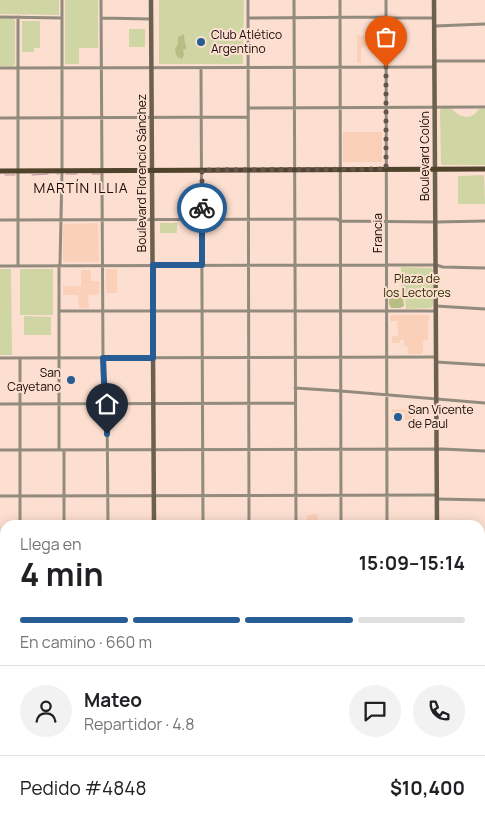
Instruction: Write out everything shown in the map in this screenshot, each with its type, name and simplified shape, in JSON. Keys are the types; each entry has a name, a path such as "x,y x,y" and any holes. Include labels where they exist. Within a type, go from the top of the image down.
{"main road":[{"name":"Boulevard Florencio Sánchez","path":"151,0 154,520"},
{"name":"Boulevard Colón","path":"434,0 436,360"},
{"path":"0,171 485,169"},
{"path":"436,360 436,520"}],"street":[{"path":"58,450 62,171 62,0"},
{"path":"101,0 103,358 106,403 108,520"},
{"path":"248,0 249,520"},
{"path":"294,0 296,520"},
{"path":"340,0 341,520"},
{"name":"Francia","path":"386,0 387,520"},
{"path":"0,16 62,18"},
{"path":"18,17 18,265"},
{"path":"101,18 152,19"},
{"path":"248,18 434,18"},
{"path":"434,26 485,24"},
{"path":"0,68 386,67 485,61"},
{"path":"201,68 203,520"},
{"path":"248,108 485,107"},
{"path":"0,118 248,117"},
{"path":"0,220 337,219 340,221 485,221"},
{"path":"0,266 436,265 442,267 485,268"},
{"path":"59,311 387,311 436,308 485,309"},
{"path":"0,358 387,357 485,365"},
{"path":"20,358 20,520"},
{"path":"295,388 485,403"},
{"path":"0,404 295,403"},
{"path":"0,450 436,449 485,451"},
{"path":"64,450 64,520"},
{"path":"0,496 386,495 485,500"}],"shaded area":[{"path":"357,35 366,36 366,47 361,48 361,63 357,63"},
{"path":"343,132 382,132 382,162 343,162"},
{"path":"97,223 99,261 63,261 63,225"},
{"path":"106,269 117,269 117,293 106,293"},
{"path":"81,270 91,270 91,281 99,281 99,294 88,295 89,308 79,308 78,295 63,295 63,286 81,286"},
{"path":"429,315 428,340 423,341 423,354 408,354 407,346 404,346 404,340 400,340 400,343 392,343 392,336 398,336 397,321 390,321 390,316"},
{"path":"392,409 416,410 415,420 405,420 405,412 392,412"},
{"path":"317,514 318,520 307,520 307,515"}],"green space":[{"path":"0,0 59,0 59,15 0,14"},
{"path":"65,0 98,0 98,48 79,48 79,64 65,64"},
{"name":"Club Atlético Argentino","path":"159,0 244,0 243,63 159,64"},
{"path":"0,18 13,18 15,21 15,64 13,66 0,66"},
{"path":"22,21 40,21 40,48 34,48 34,52 22,52"},
{"path":"129,29 145,29 145,47 129,47"},
{"path":"184,35 186,49 183,50 184,55 182,59 177,57 175,50 178,36"},
{"path":"443,108 452,109 466,117 473,115 479,109 485,109 485,165 441,164 440,110"},
{"path":"484,175 485,204 458,204 458,176"},
{"path":"160,223 177,223 177,233 160,233"},
{"name":"Plaza de los Lectores","path":"401,267 432,268 433,306 431,308 406,309 405,297 401,297"},
{"path":"0,269 11,269 12,355 0,355"},
{"path":"20,269 53,269 53,315 20,315"},
{"path":"390,296 403,297 404,306 391,308 389,304"},
{"path":"24,316 51,317 51,335 24,335"}],"waterway":[{"path":"32,175 48,174"},
{"path":"66,174 77,174"},
{"path":"92,174 100,174"},
{"path":"5,175 15,175"}],"way so far":[{"path":"202,208 202,170 386,169 386,67"}],"place":[{"name":"Club Atlético Argentino","path":"201,42"},
{"name":"San Cayetano","path":"71,380"},
{"name":"San Vicente de Paul","path":"398,417"}],"district":[{"name":"MARTÍN ILLIA","path":"81,188"}],"route":[{"path":"107,434 107,403 105,404 103,358 153,358 153,265 202,265 202,208"}]}
